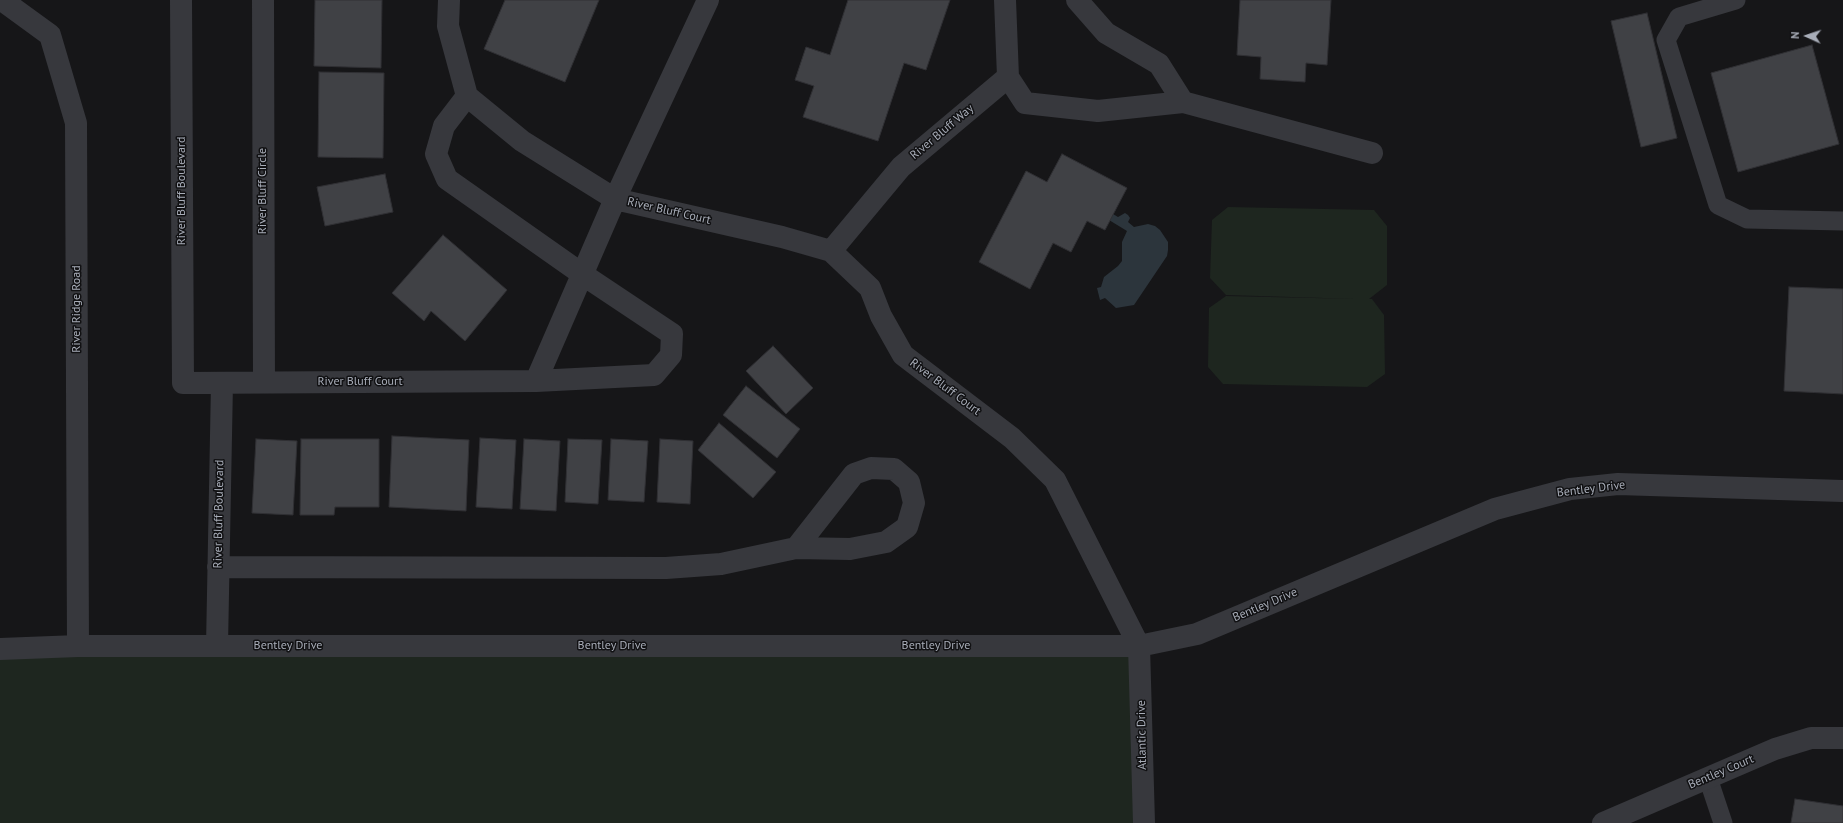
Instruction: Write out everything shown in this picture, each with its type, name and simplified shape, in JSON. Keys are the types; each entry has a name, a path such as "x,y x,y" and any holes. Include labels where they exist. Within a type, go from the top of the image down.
{"street":[{"name":"River Ridge Road","path":"2,0 50,35 76,123 78,646"},
{"name":"River Bluff Boulevard","path":"181,0 183,383"},
{"name":"River Bluff Circle","path":"262,0 264,382"},
{"path":"449,0 448,26 467,96"},
{"path":"615,199 708,0"},
{"path":"1005,0 1008,77 1025,103 1098,111 1183,102 1372,154"},
{"path":"1077,0 1106,33 1159,64 1183,102"},
{"name":"River Bluff Way","path":"831,251 902,167 1008,77"},
{"name":"River Bluff Court","path":"183,383 536,381 654,375 671,355 672,334 582,274 447,179 436,154 444,126 467,96 522,141 615,199 782,237 831,251 870,288 881,316 903,356 1012,438 1055,480 1139,646"},
{"name":"River Bluff Court","path":"536,381 615,199"},
{"name":"River Bluff Boulevard","path":"217,646 222,383"},
{"path":"218,567 666,568 720,564 796,548 850,549 886,542 907,527 914,503 909,482 894,469 871,468 854,474 796,548"},
{"name":"Bentley Drive","path":"0,649 78,646 1139,646 1197,634 1495,509 1570,490 1618,484 1843,491"},
{"name":"Atlantic Drive","path":"1139,646 1144,823"},
{"name":"Bentley Court","path":"1603,823 1775,749 1811,738 1843,738"}],"lane":[{"path":"1736,0 1679,17 1666,40 1718,205 1747,219 1843,221"},
{"path":"1708,778 1723,823"}],"shaded area":[{"path":"1228,207 1374,210 1387,226 1387,285 1369,299 1372,299 1384,315 1385,374 1367,387 1223,384 1208,367 1209,308 1226,296 1357,299 1226,295 1210,278 1212,220"},
{"path":"1125,213 1130,218 1128,222 1134,227 1148,224 1155,226 1160,230 1168,242 1168,250 1167,256 1134,305 1116,308 1105,298 1100,300 1097,288 1101,287 1104,277 1122,261 1122,242 1127,231 1109,220 1113,214 1118,217"},
{"path":"1139,646 1144,823 0,823 0,649"}],"building":[{"path":"315,0 382,0 381,68 314,66"},
{"path":"505,0 599,0 565,82 484,49"},
{"path":"848,0 950,0 926,70 904,63 878,141 803,117 814,86 795,80 806,47 830,55"},
{"path":"1240,0 1331,0 1327,65 1306,63 1305,82 1260,79 1261,57 1237,55"},
{"path":"1647,13 1677,138 1641,147 1611,21"},
{"path":"1812,45 1839,144 1738,172 1711,73"},
{"path":"319,72 384,73 383,158 318,157"},
{"path":"1062,154 1127,188 1105,230 1087,221 1071,252 1053,243 1030,289 979,262 1026,171 1047,182"},
{"path":"385,174 393,212 325,226 317,187"},
{"path":"443,235 507,290 465,341 431,311 424,321 392,293"},
{"path":"1789,287 1843,289 1843,394 1784,391"},
{"path":"773,346 813,388 786,414 746,371"},
{"path":"746,386 800,429 777,458 723,415"},
{"path":"719,423 776,472 753,498 698,450"},
{"path":"392,436 469,440 466,511 389,507"},
{"path":"480,438 516,440 512,509 476,507"},
{"path":"256,439 297,441 293,515 252,513"},
{"path":"301,439 379,439 379,507 335,507 334,515 300,515"},
{"path":"524,439 560,441 556,511 520,509"},
{"path":"568,439 602,440 598,504 565,502"},
{"path":"611,439 648,441 644,502 608,500"},
{"path":"660,439 693,441 690,504 657,502"},
{"path":"1795,799 1843,806 1843,823 1791,823"}]}
